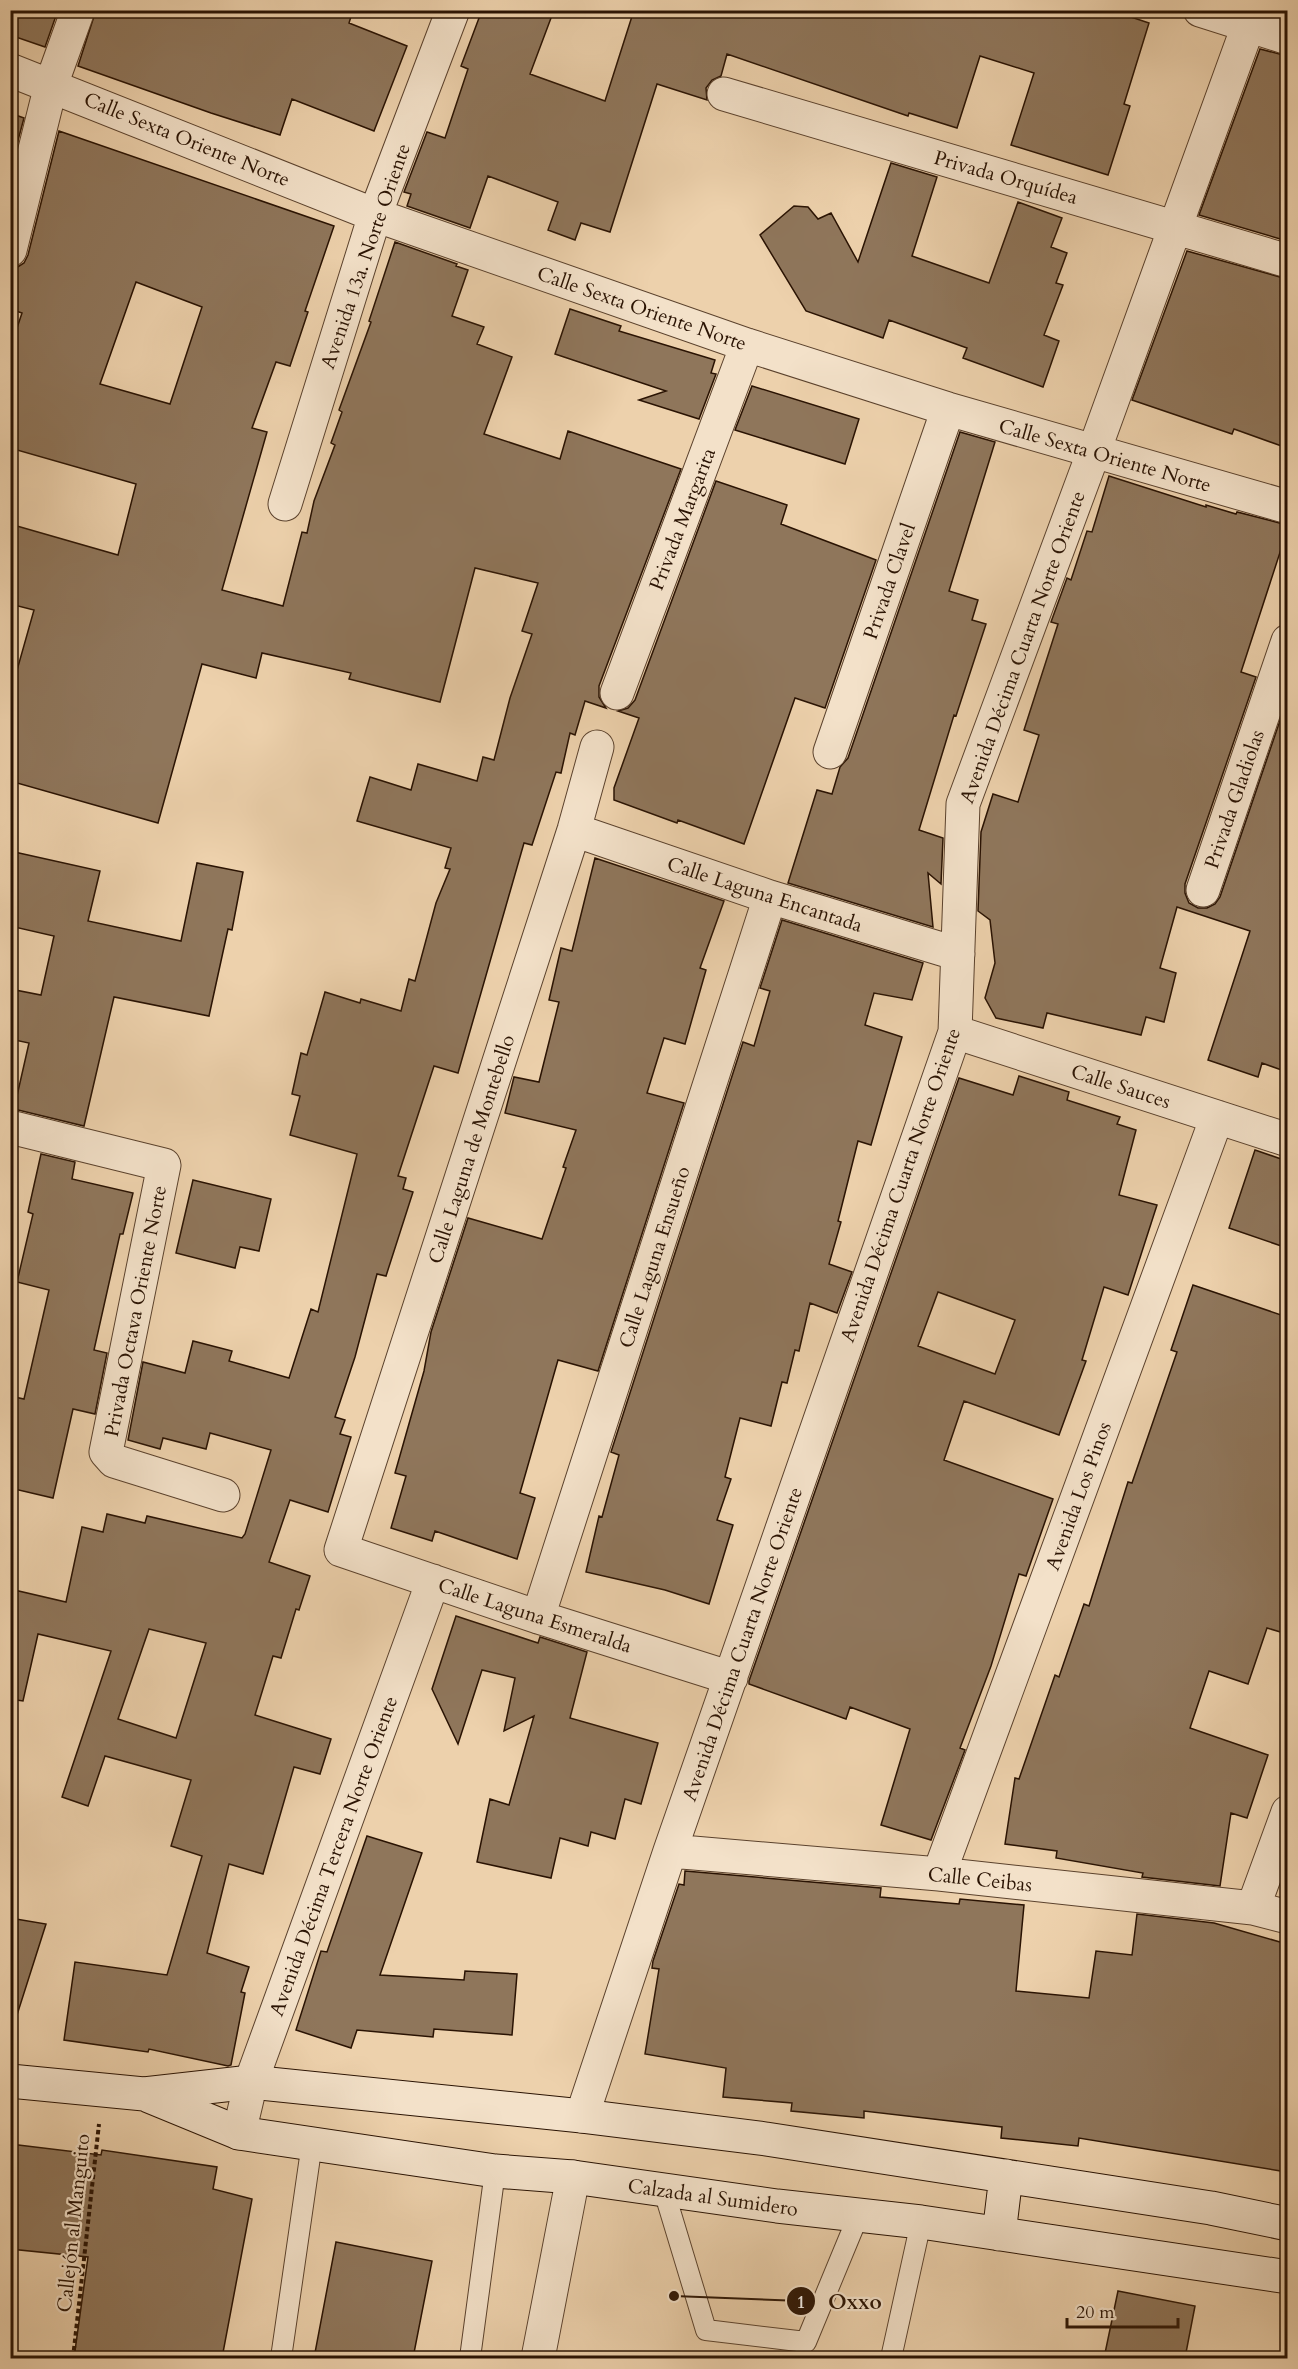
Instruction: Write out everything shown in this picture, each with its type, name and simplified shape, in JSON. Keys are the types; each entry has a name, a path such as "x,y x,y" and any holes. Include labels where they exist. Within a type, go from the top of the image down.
{"street":[{"path":"10,250 51,85 78,10"},
{"name":"Avenida 13a. Norte Oriente","path":"285,504 375,215 453,10"},
{"path":"1200,10 1251,19 1287,38"},
{"name":"Avenida Décima Cuarta Norte Oriente","path":"582,2115 670,1851 955,1032 963,804 1251,19"},
{"name":"Calle Sexta Oriente Norte","path":"10,70 375,215 747,345 948,409 1287,507"},
{"name":"Privada Orquídea","path":"724,94 1287,261"},
{"name":"Privada Margarita","path":"616,693 747,345"},
{"name":"Privada Clavel","path":"830,752 948,409"},
{"name":"Privada Gladiolas","path":"1203,890 1287,641"},
{"name":"Calle Laguna de Montebello","path":"341,1550 574,831 597,747"},
{"name":"Calle Laguna Encantada","path":"574,831 770,897 958,954"},
{"name":"Calle Laguna Ensueño","path":"538,1617 770,897"},
{"name":"Calle Sauces","path":"955,1032 1287,1140"},
{"name":"Avenida Los Pinos","path":"939,1874 1217,1117"},
{"name":"Privada Octava Oriente Norte","path":"10,1127 164,1165 106,1452 114,1461 224,1495"},
{"name":"Calle Laguna Esmeralda","path":"341,1550 538,1617 730,1677"},
{"name":"Avenida Décima Tercera Norte Oriente","path":"239,2133 252,2082 433,1581"},
{"path":"1253,1908 1287,1812"},
{"name":"Calle Ceibas","path":"670,1851 939,1874 1253,1908 1287,1917"},
{"name":"Calzada al Sumidero","path":"10,2081 144,2094 252,2082 582,2115 766,2139 1006,2176 1211,2208 1287,2224"},
{"name":"Calzada al Sumidero","path":"144,2094 239,2133 495,2171 573,2177 777,2206 921,2222 1287,2277"},
{"path":"999,2234 1006,2176"},
{"path":"538,2358 573,2177"}],"lane":[{"path":"281,2358 312,2143"},
{"path":"470,2358 495,2171"},
{"path":"664,2191 706,2330 806,2342 859,2214"},
{"path":"891,2358 921,2222"}],"path":[{"name":"Callejón al Manguito","path":"73,2358 103,2090"}],"building":[{"path":"10,10 58,10 45,47 10,35"},
{"path":"96,10 353,10 349,23 407,46 374,131 292,99 280,135 78,66"},
{"path":"482,10 554,10 530,74 605,101 634,10 1110,10 1149,23 1124,104 1130,106 1108,175 1011,145 1034,73 980,56 957,128 909,113 908,116 727,54 721,76 712,80 706,88 707,100 657,84 610,232 581,223 575,240 548,230 558,202 488,176 470,228 407,206 411,194 404,192 427,132 445,138 468,69 461,66"},
{"path":"1260,49 1287,56 1287,241 1199,215"},
{"path":"10,113 24,118 10,170"},
{"path":"59,131 334,226 305,311 308,312 290,366 276,362 252,428 267,432 222,590 283,606 302,532 307,533 314,501 335,445 331,443 342,412 339,410 371,322 369,321 395,242 468,270 452,316 484,327 477,344 512,357 484,434 560,459 568,431 681,469 599,686 599,697 606,708 585,701 575,735 570,733 561,773 556,772 532,845 524,843 458,1073 434,1066 398,1176 406,1178 403,1189 413,1192 386,1276 377,1274 355,1357 335,1417 345,1420 340,1434 351,1437 328,1512 290,1500 269,1562 310,1576 299,1610 296,1609 281,1658 273,1656 255,1715 331,1739 320,1774 294,1767 263,1874 229,1864 207,1953 249,1967 241,1992 245,1993 231,2065 228,2066 149,2049 148,2052 64,2040 75,1962 167,1975 202,1856 171,1846 191,1780 105,1756 88,1806 62,1797 111,1651 38,1634 23,1701 10,1699 10,1589 66,1602 82,1527 103,1532 107,1514 145,1523 147,1516 242,1538 245,1534 271,1450 210,1433 206,1449 163,1438 160,1449 128,1440 143,1362 185,1373 193,1341 232,1351 229,1361 289,1378 311,1309 318,1312 357,1154 290,1135 300,1096 292,1094 301,1053 307,1055 325,992 360,1003 361,999 401,1011 409,979 415,981 436,903 450,869 445,868 451,848 357,821 370,777 411,790 418,764 477,781 483,757 494,760 510,698 532,634 522,631 538,583 475,568 440,702 349,679 351,673 262,653 256,678 202,664 158,823 10,781 10,695 34,610 10,604 10,524 118,555 136,484 10,448 11,346 22,313 10,309 10,284 16,268 24,263 28,255","holes":["136,282 202,307 170,404 100,384","149,1629 206,1643 176,1738 118,1719"]},
{"path":"891,163 937,177 912,256 989,283 1018,202 1062,218 1051,247 1067,253 1056,283 1063,285 1044,335 1059,341 1043,387 963,358 967,348 889,320 883,338 806,311 760,235 794,206 808,207 818,219 831,213 858,262"},
{"path":"1187,251 1287,279 1287,448 1234,429 1232,434 1132,400"},
{"path":"570,309 621,326 619,331 715,360 711,373 716,374 699,419 639,400 666,391 555,354"},
{"path":"752,386 859,419 845,464 735,430"},
{"path":"960,432 995,442 949,591 978,600 972,620 986,624 956,716 954,715 919,830 943,838 941,884 928,873 933,927 788,883 817,790 832,794 840,767 848,758"},
{"path":"1109,476 1206,507 1206,505 1287,525 1241,672 1256,677 1185,884 1185,893 1189,903 1198,908 1207,908 1215,904 1220,897 1287,700 1287,1072 1262,1063 1258,1077 1208,1060 1250,931 1177,907 1160,968 1176,973 1164,1022 1146,1017 1141,1035 1047,1013 1043,1028 996,1018 985,998 995,963 990,920 978,911 981,832 993,794 1018,802 1039,735 1024,730 1058,624 1051,622 1067,578 1071,580 1087,531 1092,532"},
{"path":"716,481 787,505 781,524 876,560 825,708 795,698 744,844 614,800 614,788 639,718 618,711 628,708 635,700"},
{"path":"10,851 100,871 88,921 181,941 197,863 243,872 232,930 228,929 209,1016 114,997 84,1126 14,1109 29,1043 10,1039 10,989 41,995 54,936 10,926"},
{"path":"595,858 724,901 700,968 706,970 685,1044 664,1038 647,1093 684,1103 598,1371 558,1360 520,1493 535,1498 517,1559 435,1531 432,1541 391,1528 406,1476 395,1473 424,1371 431,1332 468,1218 542,1239 566,1168 563,1167 576,1130 505,1113 514,1077 539,1082 559,1002 549,1000 561,948 572,951"},
{"path":"782,920 923,963 912,1000 874,993 865,1025 902,1037 871,1145 858,1141 838,1221 841,1222 829,1264 852,1272 837,1313 810,1303 799,1351 795,1350 787,1383 782,1382 771,1426 740,1418 725,1477 731,1479 717,1520 733,1525 709,1604 665,1590 586,1572 599,1516 602,1517 619,1455 611,1452 743,1042 754,1046 770,991 760,988"},
{"path":"1019,1076 1069,1092 1067,1100 1120,1117 1117,1124 1136,1130 1119,1195 1157,1205 1128,1295 1104,1287 1082,1360 1086,1361 1059,1435 964,1401 944,1460 1053,1499 1026,1576 1019,1574 991,1666 960,1748 965,1750 931,1840 881,1825 910,1729 850,1707 846,1719 749,1684 749,1681 959,1078 1013,1095","holes":["938,1292 1015,1320 995,1374 918,1346"]},
{"path":"1255,1150 1287,1161 1287,1248 1229,1228"},
{"path":"41,1154 75,1162 72,1179 133,1193 123,1234 120,1234 94,1350 107,1353 95,1414 73,1409 53,1498 10,1488 10,1396 24,1399 49,1290 17,1282 33,1214 28,1212"},
{"path":"193,1180 271,1199 259,1251 240,1247 235,1268 176,1253"},
{"path":"1193,1285 1287,1317 1287,1634 1267,1628 1248,1684 1209,1671 1190,1728 1268,1755 1247,1818 1231,1813 1220,1886 1142,1877 1143,1873 1056,1858 1057,1851 1005,1844 1015,1778 1019,1779 1055,1675 1059,1677 1084,1604 1089,1606 1128,1482 1132,1483 1177,1352 1171,1350"},
{"path":"456,1616 538,1643 540,1637 587,1652 570,1718 658,1743 641,1804 625,1799 615,1839 591,1832 588,1846 560,1838 551,1878 477,1862 490,1799 509,1805 534,1716 504,1731 515,1678 482,1670 458,1744 432,1689"},
{"path":"367,1836 422,1853 380,1975 464,1980 465,1971 517,1974 512,2035 434,2029 433,2037 357,2030 351,2048 296,2030 321,1951 327,1952"},
{"path":"685,1871 881,1888 880,1897 959,1904 960,1899 1024,1905 1016,1991 1089,1998 1096,1951 1132,1955 1137,1914 1214,1923 1287,1944 1287,2172 1079,2138 1078,2146 1001,2138 1002,2127 864,2111 864,2118 791,2111 792,2103 723,2097 726,2068 645,2054 659,1969 652,1968 653,1961 679,1884 684,1885"},
{"path":"10,1918 46,1924 17,2015 10,2014"},
{"path":"10,2144 101,2155 102,2150 217,2167 213,2189 252,2199 222,2358 74,2358 88,2257 10,2249"},
{"path":"336,2242 432,2261 413,2358 314,2358"},
{"path":"1118,2291 1195,2306 1185,2358 1104,2358"}],"place":[{"name":"Oxxo","path":"674,2296"}]}
